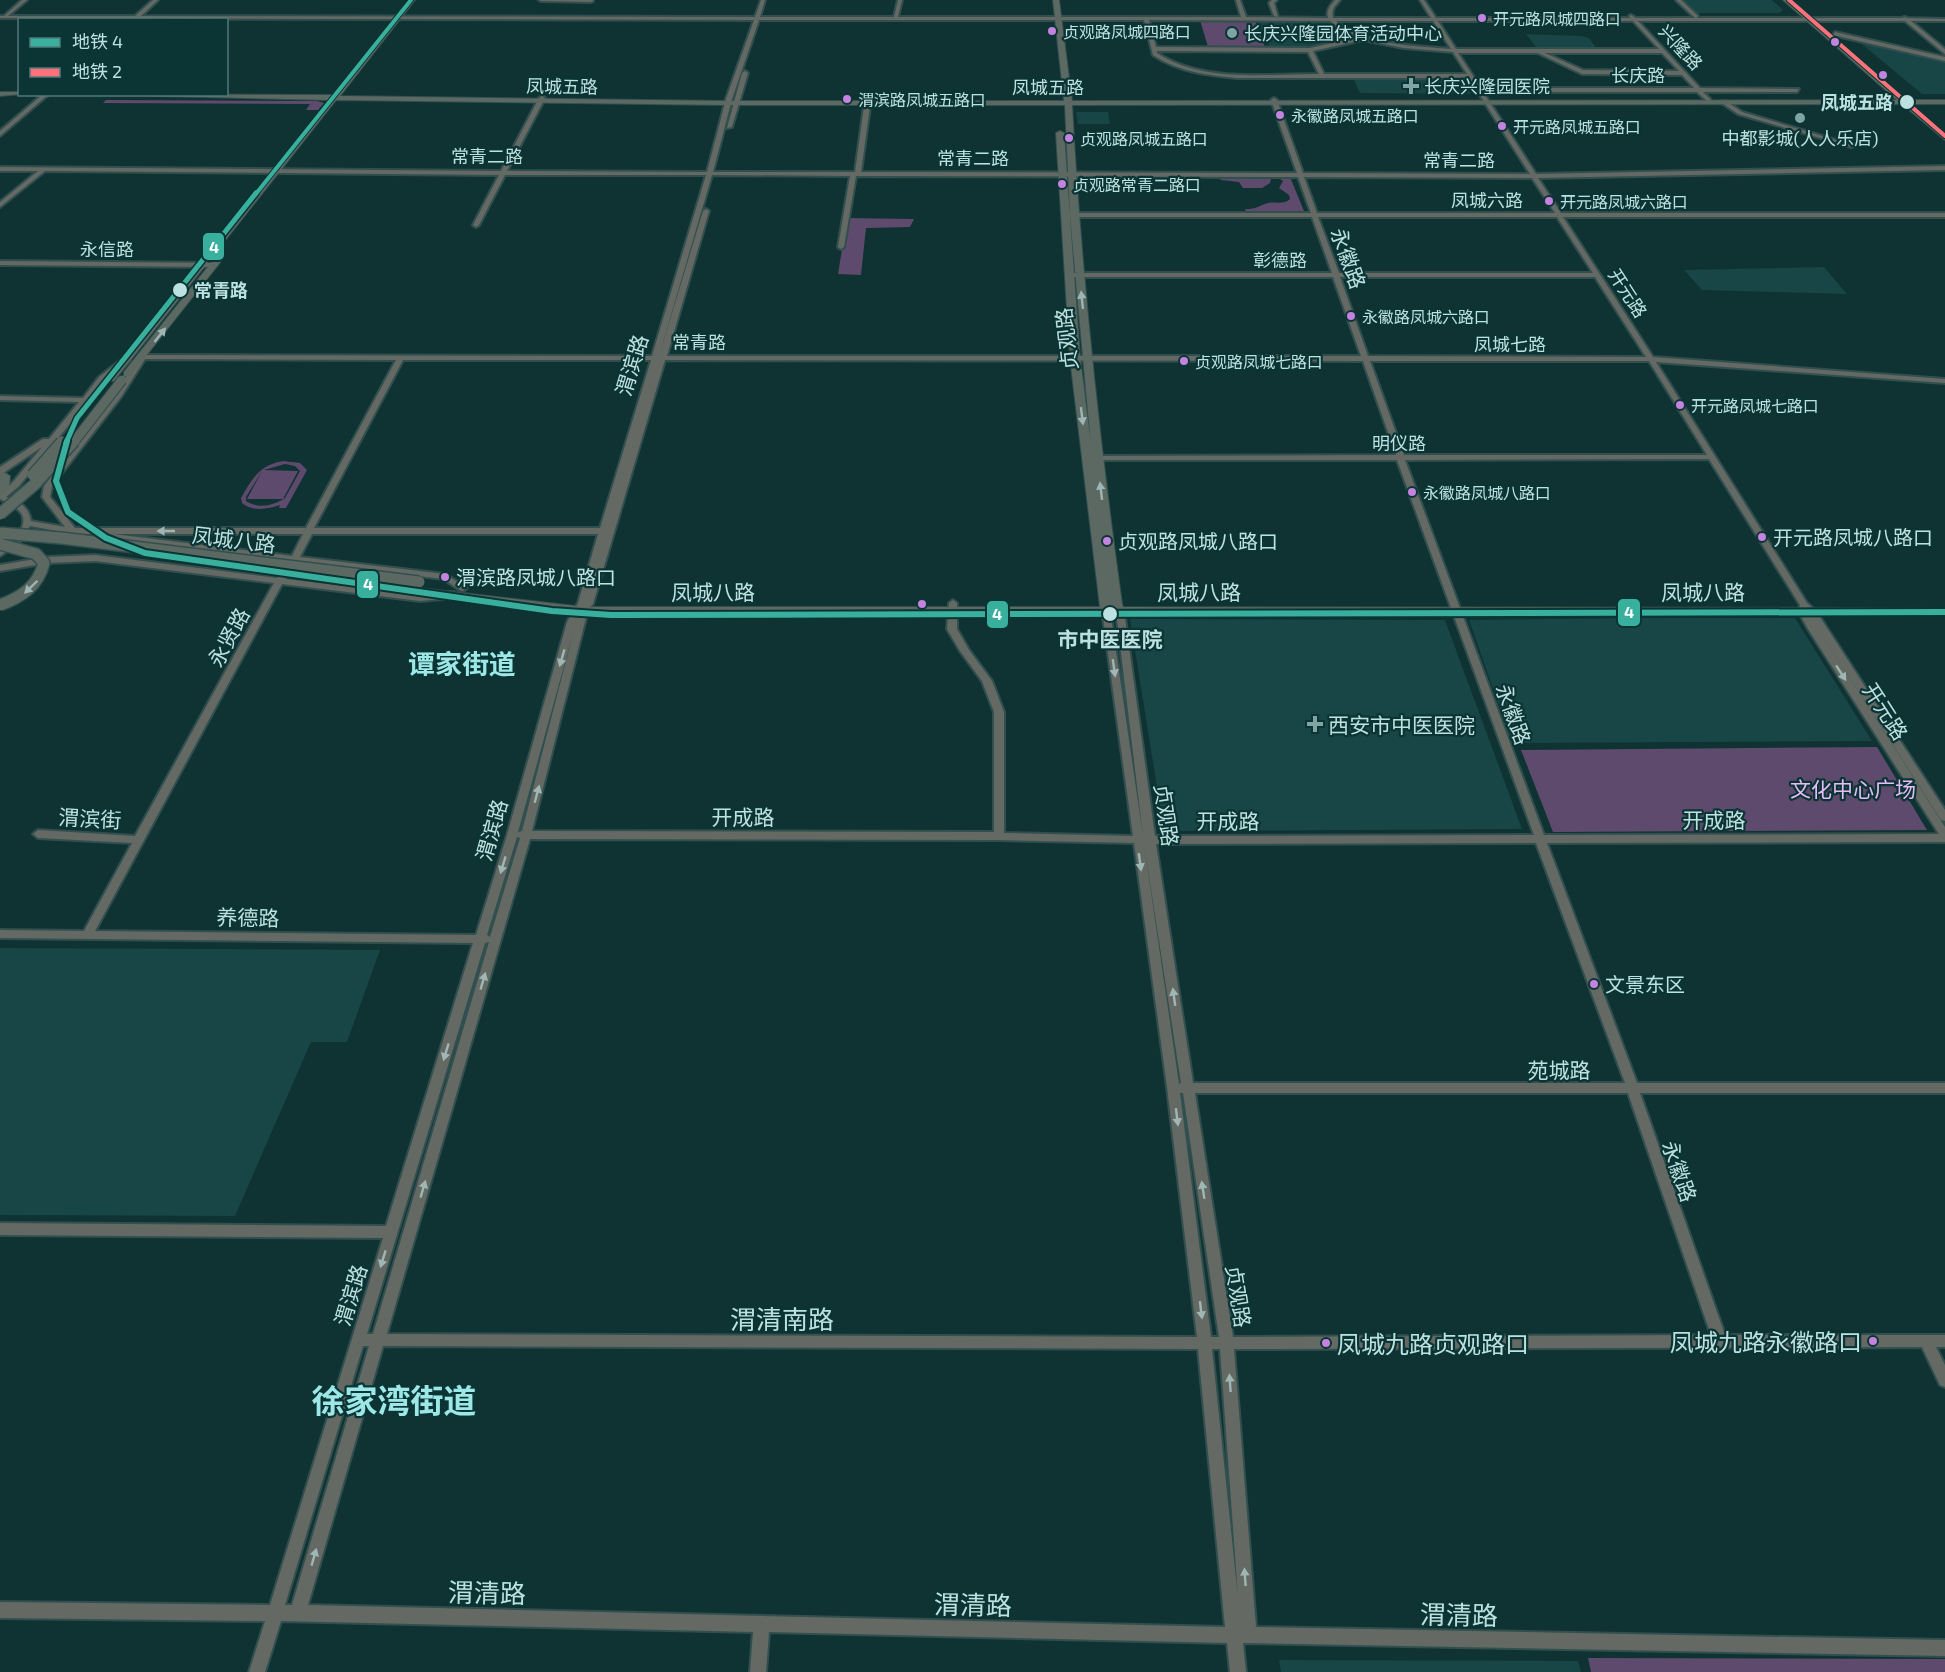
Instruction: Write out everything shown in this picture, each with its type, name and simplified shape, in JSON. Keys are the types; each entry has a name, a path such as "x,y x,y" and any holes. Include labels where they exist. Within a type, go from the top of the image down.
{"main road":[{"path":"404,17 412,0"},
{"path":"0,498 38,471 117,380 143,357 276,172 343,94 404,17 422,0"},
{"name":"贞观路","path":"1049,0 1055,17"},
{"name":"贞观路","path":"1056,0 1055,17 1088,360 1092,458"},
{"path":"1786,0 1835,34 1945,138"},
{"path":"1796,0 1811,17 1908,101 1945,129"},
{"path":"0,89 18,89"},
{"name":"凤城五路","path":"228,91 541,100 1908,101"},
{"path":"0,94 18,94"},
{"name":"凤城五路","path":"228,94 343,94"},
{"path":"281,180 343,94"},
{"name":"贞观路","path":"1064,101 1061,174 1075,360 1092,458 1112,607"},
{"name":"凤城五路","path":"1485,101 1945,101"},
{"path":"0,514 33,488 55,465 117,380 130,356 207,267 222,255"},
{"path":"0,472 5,476 4,489 0,498"},
{"name":"凤城八路","path":"0,532 62,538 415,586"},
{"path":"0,543 36,554 44,563 42,575 34,586 23,595 0,605"},
{"name":"凤城八路","path":"0,543 68,547 583,607 1456,607 1945,611"},
{"name":"凤城八路","path":"1806,609 1945,604"}],"street":[{"path":"2,15 25,0"},
{"path":"133,17 150,0"},
{"path":"133,17 156,0"},
{"path":"541,0 591,0 588,7"},
{"name":"渭滨路","path":"257,1672 660,357 763,0"},
{"name":"渭滨路","path":"759,17 769,0"},
{"path":"896,16 900,0"},
{"path":"1238,0 1244,17"},
{"path":"1275,0 1271,3 1276,16"},
{"path":"1330,17 1331,6 1338,0"},
{"name":"开元路","path":"1422,0 1653,361 1945,837"},
{"path":"1678,0 1695,17"},
{"path":"2,15 133,17 1330,17 1343,29 1363,38 1404,46 1455,51 1664,51"},
{"path":"1055,17 1945,19"},
{"name":"兴隆路","path":"1632,17 1708,100"},
{"path":"1146,18 1155,54 1162,60 1202,73 1238,76 1470,76"},
{"path":"1905,18 1945,52"},
{"path":"1835,34 1945,59"},
{"path":"1154,49 1310,50 1363,38"},
{"path":"1310,50 1322,76"},
{"path":"1537,51 1582,72 1683,73"},
{"name":"长庆路","path":"1479,90 1797,90"},
{"path":"0,129 37,96"},
{"path":"0,134 45,96"},
{"path":"476,225 541,100"},
{"path":"841,247 868,100"},
{"name":"永徽路","path":"1274,101 1400,458 1633,1089 1720,1342"},
{"path":"1724,102 1740,114 1853,146"},
{"name":"常青二路","path":"0,169 1534,176 1945,168"},
{"path":"0,206 44,169"},
{"name":"凤城六路","path":"1064,216 1945,215"},
{"name":"永信路","path":"0,264 207,267"},
{"name":"彰德路","path":"1070,275 1598,275"},
{"path":"0,498 16,484 102,379 130,356"},
{"path":"143,357 118,395 48,486 46,497 73,531 607,531"},
{"name":"常青路","path":"143,357 1075,360"},
{"name":"永贤路","path":"87,935 294,559 401,357"},
{"name":"凤城七路","path":"1075,360 1653,361 1945,381"},
{"name":"凤城七路","path":"1653,361 1945,386"},
{"path":"0,398 84,400"},
{"path":"0,472 35,450 64,425"},
{"name":"明仪路","path":"1092,458 1712,457"},
{"path":"0,498 17,503 26,512 28,523 21,536 0,553"},
{"name":"凤城八路","path":"28,523 147,541 445,577 459,591"},
{"path":"118,561 123,551 133,544 147,541"},
{"name":"凤城八路","path":"0,568 47,560 95,558 420,598 459,591"},
{"name":"渭滨路","path":"298,1613 526,835 583,607"},
{"path":"953,607 952,628 965,651 987,681 999,712 999,836"},
{"name":"贞观路","path":"1112,607 1227,1343 1242,1635"},
{"name":"贞观路","path":"1112,607 1137,840 1173,1087 1242,1635"},
{"name":"开元路","path":"1806,609 1945,818"},
{"name":"渭滨街","path":"38,834 139,840"},
{"name":"开成路","path":"512,835 999,836 1137,840 1945,837"},
{"name":"养德路","path":"0,934 496,939"},
{"name":"苑城路","path":"1173,1087 1945,1088"},
{"path":"0,1229 391,1232"},
{"name":"渭清南路","path":"358,1340 1205,1343 1945,1341"},
{"path":"1926,1341 1945,1380"},
{"name":"渭清路","path":"0,1610 298,1613 1242,1635 1945,1648"},
{"path":"758,1672 762,1624"},
{"path":"1238,1672 1242,1635"}],"shaded area":[{"path":"1682,0 1772,0 1783,10 1779,13 1695,13"},
{"path":"1256,19 1327,19 1351,36 1311,47 1269,47"},
{"path":"1526,34 1581,36 1589,38 1598,50 1538,50"},
{"path":"1857,40 1945,60 1945,94 1922,94"},
{"name":"长庆兴隆园医院","path":"1353,78 1462,78 1471,94 1360,93"},
{"path":"1076,112 1108,112 1110,124 1078,124"},
{"path":"1824,267 1847,294 1702,290 1684,270"},
{"path":"1795,618 1872,741 1512,743 1469,620"},
{"name":"西安市中医医院","path":"1130,619 1445,620 1522,829 1164,831"},
{"path":"0,948 380,950 347,1042 311,1042 235,1216 0,1215"},
{"path":"1279,1660 1578,1661 1581,1672 1281,1672"}],"green space":[{"name":"长庆兴隆园体育活动中心","path":"1200,20 1255,20 1265,47 1208,47"},
{"path":"106,100 317,101 324,103 318,110 306,110 310,104 103,103"},
{"path":"1219,177 1290,177 1304,211 1246,211 1245,209 1290,199 1289,195 1279,188 1283,181 1271,179 1270,183 1262,188 1243,188 1239,182 1221,180"},
{"path":"847,218 914,219 910,227 866,228 861,275 838,274"},
{"path":"283,461 300,463 307,470 286,508 279,508 280,505 256,509 246,506 242,503 241,498 253,479 262,469","holes":["285,464 295,466 300,471 285,498 276,503 266,506 246,501 246,497 262,471 247,499 283,499 298,471 264,470"]},
{"name":"文化中心广场","path":"1877,747 1927,830 1553,832 1521,750"},
{"path":"1588,1658 1945,1659 1945,1672 1591,1672"}],"metro line":[{"name":"4","path":"411,0 77,418 63,449 56,481 68,512 106,538 145,553 552,611 611,615 1945,612"},
{"name":"2","path":"1789,0 1945,136"}],"place":[{"name":"开元路凤城四路口","path":"1482,18"},
{"name":"贞观路凤城四路口","path":"1052,31"},
{"name":"长庆兴隆园体育活动中心","path":"1232,33"},
{"name":"长庆兴隆园医院","path":"1411,86"},
{"name":"渭滨路凤城五路口","path":"847,99"},
{"name":"凤城五路","path":"1907,102"},
{"name":"永徽路凤城五路口","path":"1280,115"},
{"name":"中都影城(人人乐店)","path":"1800,118"},
{"name":"开元路凤城五路口","path":"1502,126"},
{"name":"贞观路凤城五路口","path":"1069,138"},
{"name":"贞观路常青二路口","path":"1062,184"},
{"name":"开元路凤城六路口","path":"1549,201"},
{"name":"常青路","path":"180,290"},
{"name":"永徽路凤城六路口","path":"1351,316"},
{"name":"贞观路凤城七路口","path":"1184,361"},
{"name":"开元路凤城七路口","path":"1680,405"},
{"name":"永徽路凤城八路口","path":"1412,492"},
{"name":"开元路凤城八路口","path":"1762,537"},
{"name":"贞观路凤城八路口","path":"1107,541"},
{"name":"渭滨路凤城八路口","path":"445,577"},
{"name":"市中医医院","path":"1110,614"},
{"name":"西安市中医医院","path":"1315,724"},
{"name":"文景东区","path":"1594,984"},
{"name":"凤城九路永徽路口","path":"1873,1341"},
{"name":"凤城九路贞观路口","path":"1326,1343"}],"district":[{"name":"谭家街道","path":"462,663"},
{"name":"徐家湾街道","path":"394,1400"}]}
